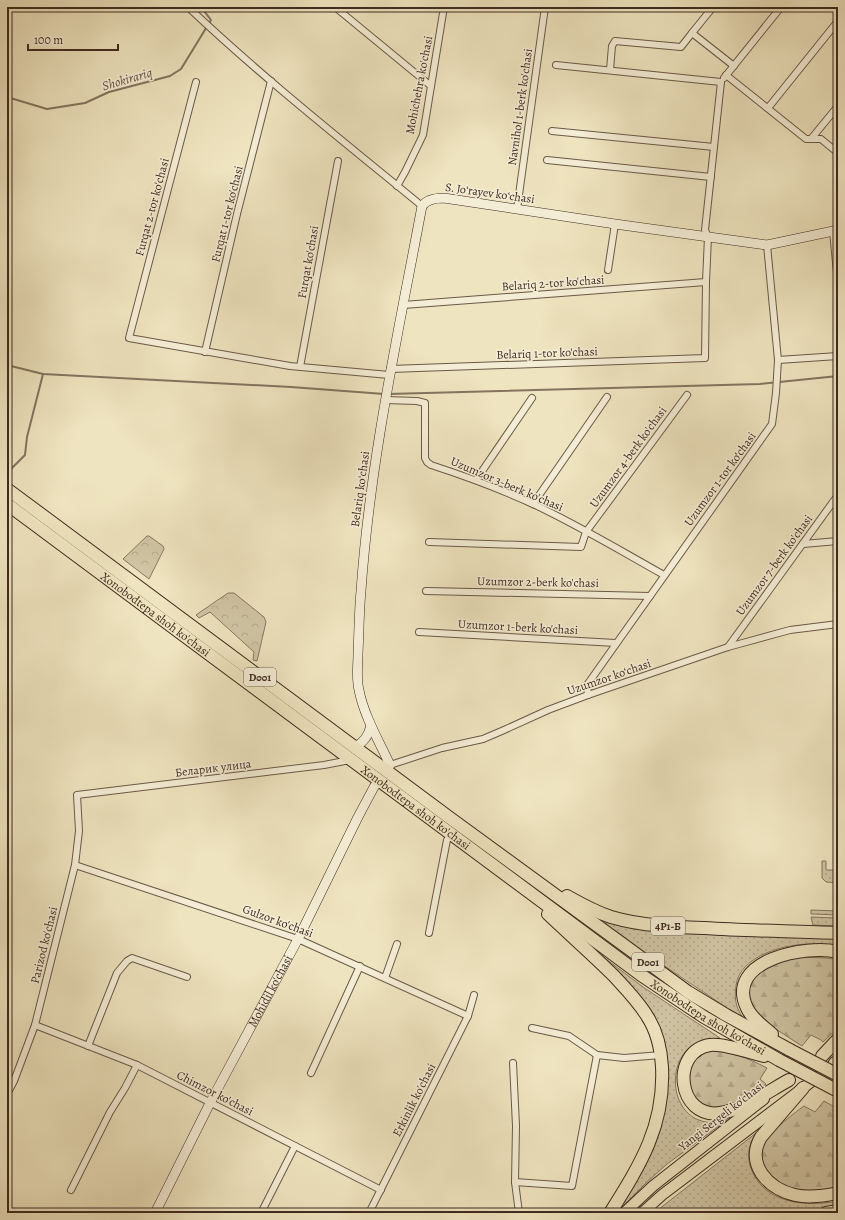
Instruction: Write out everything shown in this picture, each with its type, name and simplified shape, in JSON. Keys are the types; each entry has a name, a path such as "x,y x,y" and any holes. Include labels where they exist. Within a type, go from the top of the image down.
{"highway":[{"name":"Xonobodtepa shoh ko'chasi","path":"7,489 29,513 201,641 351,760 385,772 688,992 726,1015 838,1076"},
{"name":"Xonobodtepa shoh ko'chasi","path":"7,504 29,513"},
{"name":"Xonobodtepa shoh ko'chasi","path":"201,641 355,747 385,772 452,834 658,987 704,1017 779,1060 838,1091"},
{"name":"4Р1-Б","path":"513,864 598,912 636,923 736,930 838,933"},
{"path":"506,875 608,971 635,1000 647,1015 659,1043 661,1055 662,1098 654,1130 647,1150 610,1213"},
{"path":"790,1050 758,1023 748,1010 744,1002 743,994 745,981 753,970 759,965 780,955 805,951 825,950 838,952"},
{"path":"822,1056 838,1039"},
{"path":"779,1060 730,1047 713,1045 707,1046 693,1054 688,1061 683,1080 686,1093 691,1102 700,1110 711,1113 720,1113 742,1106 789,1080"},
{"path":"803,1088 761,1137 755,1152 758,1168 763,1177 769,1182 789,1193 804,1196 820,1196 838,1193"},
{"path":"826,1213 838,1211"}],"main road":[{"name":"Yangi Sergeli ko'chasi","path":"624,1213 653,1186 789,1080 838,1045"},
{"path":"642,1213 662,1195 837,1062"}],"street":[{"path":"188,7 271,81 422,206"},
{"path":"335,7 431,86"},
{"name":"Mohichehra ko'chasi","path":"397,186 423,135 444,7"},
{"name":"Navnihol 1-berk ko'chasi","path":"517,209 545,7"},
{"path":"610,70 612,46 615,41 681,47 713,7"},
{"path":"706,282 708,237 705,230 721,82 781,7"},
{"path":"768,108 838,21"},
{"path":"692,33 734,66"},
{"path":"556,65 721,82"},
{"path":"726,75 806,139 821,139 838,153"},
{"name":"Furqat 1-tor ko'chasi","path":"205,352 239,207 271,81"},
{"name":"Furqat 2-tor ko'chasi","path":"129,338 196,82"},
{"path":"812,139 838,106"},
{"path":"552,131 714,147"},
{"path":"547,160 711,177"},
{"name":"Furqat ko'chasi","path":"300,367 338,161"},
{"name":"S. Joʻrayev koʻchasi","path":"422,206 429,200 444,198 767,245 836,231"},
{"name":"Belariq koʻchasi","path":"385,772 372,726 362,703 358,683 359,615 367,521 386,396 422,206"},
{"path":"608,270 615,224"},
{"path":"836,231 838,284"},
{"name":"Uzumzor 1-tor ko‘chasi","path":"588,695 587,685 772,424 778,360 767,245"},
{"name":"Belariq 1-tor ko'chasi","path":"129,338 300,367 390,372 705,358 706,282"},
{"name":"Belariq 2-tor ko'chasi","path":"403,305 706,282"},
{"path":"778,360 838,356"},
{"name":"Uzumzor 4-berk ko'chasi","path":"429,542 581,547 586,532 687,395"},
{"name":"Uzumzor 3-berk ko'chasi","path":"386,396 424,403 425,458 431,465 476,480 533,504 664,575"},
{"path":"533,504 607,397"},
{"path":"476,480 532,398"},
{"name":"Uzumzor 7-berk ko'chasi","path":"728,648 838,496"},
{"path":"803,544 838,541"},
{"name":"Uzumzor 2-berk ko'chasi","path":"426,591 650,596"},
{"name":"Uzumzor koʻchasi","path":"385,772 442,748 482,738 504,730 548,710 588,695 728,648 790,630 838,624"},
{"name":"Uzumzor 1-berk ko'chasi","path":"419,632 616,643"},
{"path":"355,747 365,740 372,726"},
{"name":"Беларик улица","path":"77,795 324,765 351,760"},
{"name":"Mohidil ko'chasi","path":"154,1213 210,1103 298,939 358,817 374,787 385,772"},
{"name":"Parizod ko'chasi","path":"7,1094 14,1081 35,1025 75,865 79,831 77,795"},
{"path":"429,933 447,840 452,834"},
{"name":"Gulzor ko'chasi","path":"75,865 298,939 468,1016"},
{"path":"385,978 397,944"},
{"path":"88,1046 117,973 127,961 132,958 187,977"},
{"path":"311,1072 360,966"},
{"name":"Erkinlik ko'chasi","path":"369,1213 468,1016 474,995"},
{"name":"Chimzor ko'chasi","path":"35,1025 137,1065 381,1190"},
{"path":"532,1028 569,1036 597,1055 624,1058 661,1055"},
{"path":"515,1182 572,1186 597,1055"},
{"path":"513,1063 516,1126 515,1182 519,1213"},
{"path":"71,1190 110,1112 137,1065"},
{"path":"261,1213 295,1146"}],"green space":[{"path":"147,536 163,546 164,549 149,579 123,559"},
{"path":"228,593 234,593 264,617 266,622 257,661 253,660 254,652 210,612 199,618 196,615"},
{"path":"822,861 826,861 826,870 838,870 838,883 826,882 822,878"},
{"path":"811,910 838,911 838,915 811,914"},
{"path":"811,917 838,918 838,926 813,925"},
{"path":"607,920 635,929 658,931 838,937 838,947 814,944 791,946 766,953 746,966 739,975 735,996 736,1004 745,1020 605,926"},
{"path":"578,938 643,987 720,1038 699,1042 688,1049 680,1059 676,1071 676,1085 678,1097 684,1109 693,1117 706,1122 730,1118 667,1164 617,1212 638,1177 653,1147 662,1036"},
{"path":"799,957 838,960 838,1028 823,1042 811,1035 802,1046 757,1017 748,1001 750,980 762,969 785,960"},
{"path":"708,1050 738,1056 767,1068 760,1079 766,1084 747,1099 727,1108 706,1109 690,1096 687,1072 699,1054"},
{"path":"824,1101 838,1109 838,1188 802,1191 793,1190 777,1183 770,1177 764,1167 761,1156 762,1146 775,1130 804,1106 815,1112"},
{"path":"756,1133 750,1147 749,1161 758,1182 777,1197 789,1201 801,1203 826,1203 838,1201 838,1208 805,1213 654,1213"}],"waterway":[{"name":"Shokirariq","path":"7,97 47,109 85,103 109,92 170,76 181,69 211,20 201,7"},
{"path":"7,365 43,374 291,387 384,394"},
{"path":"11,469 25,455 27,437 43,374"},
{"path":"388,394 760,384 838,376"}]}
